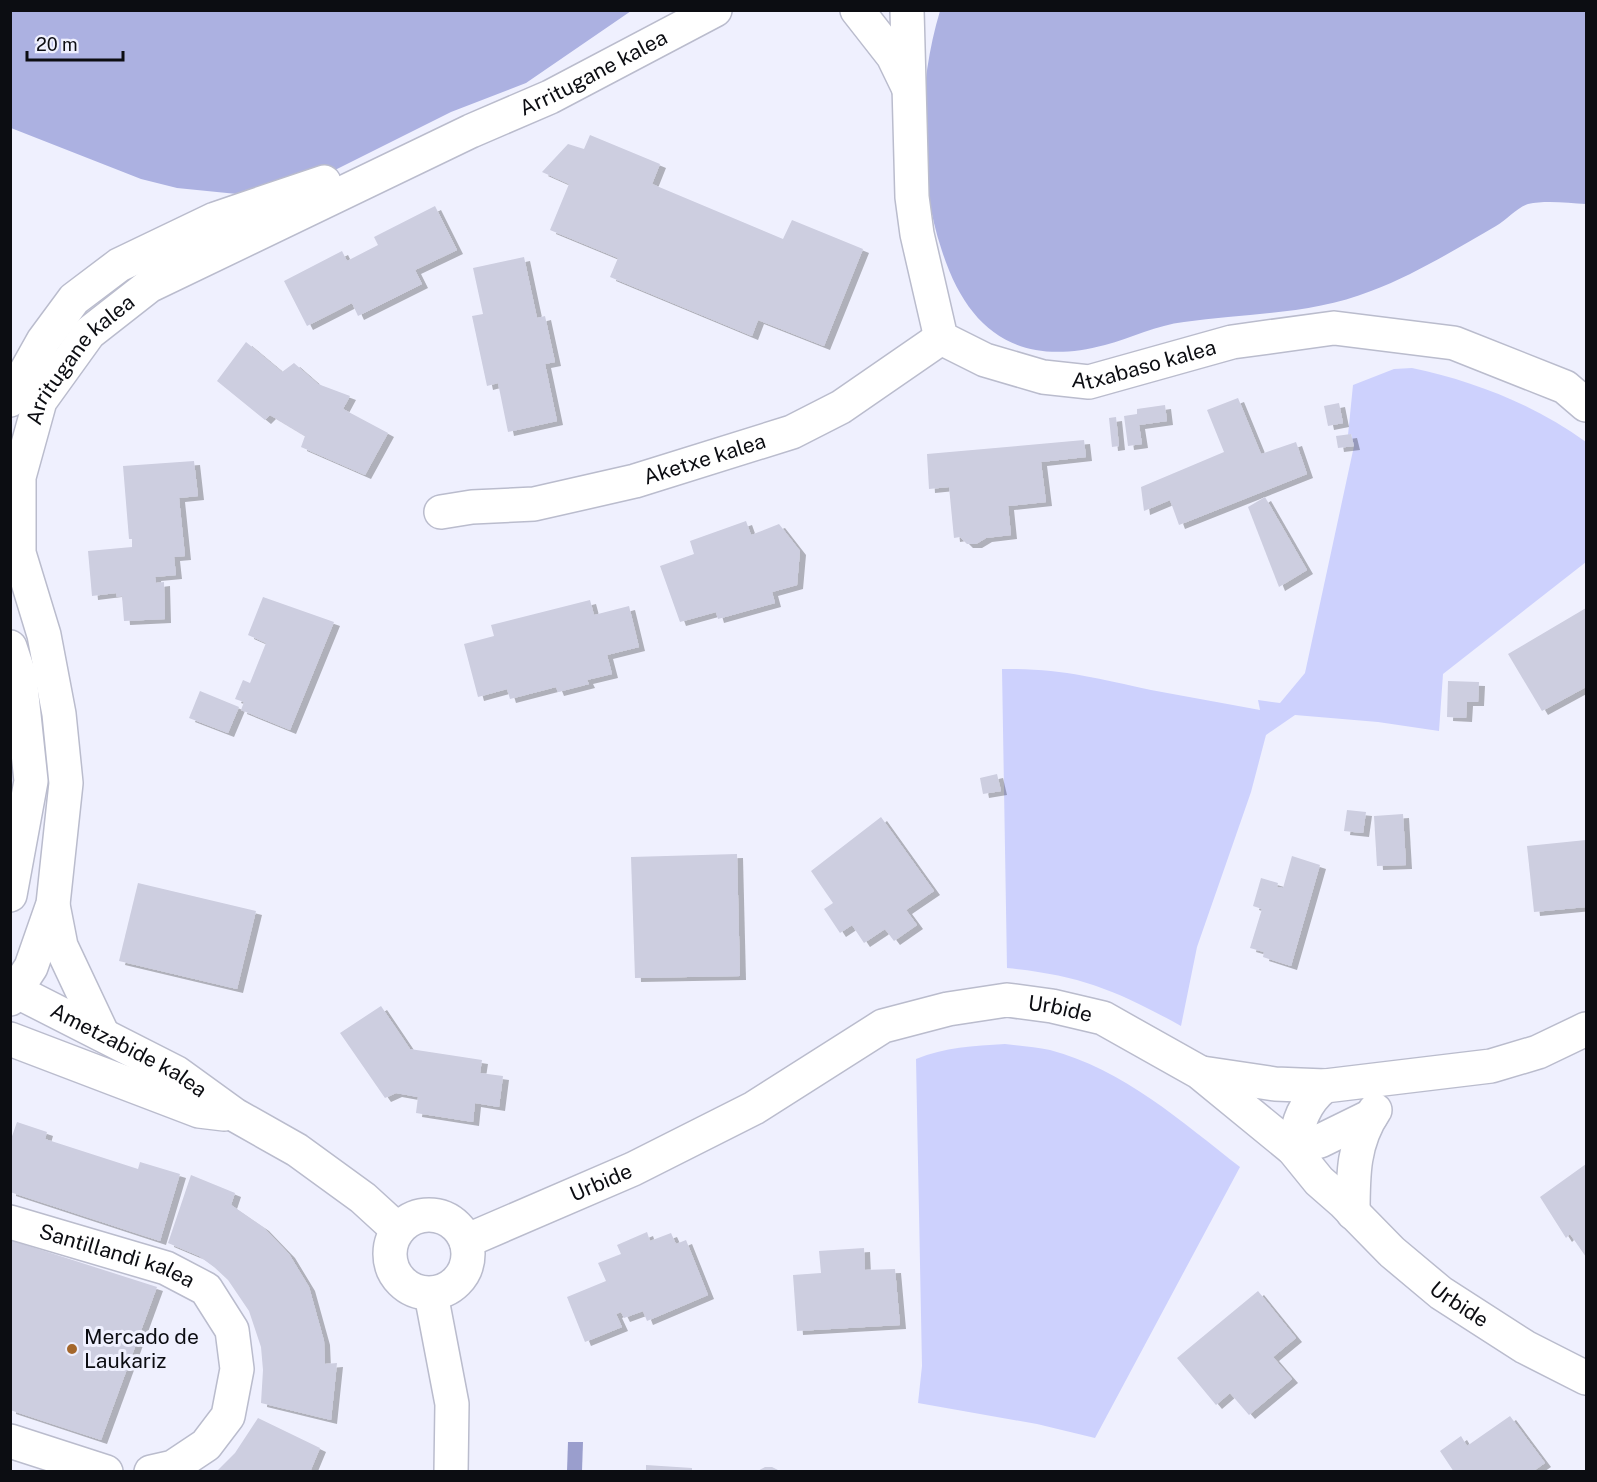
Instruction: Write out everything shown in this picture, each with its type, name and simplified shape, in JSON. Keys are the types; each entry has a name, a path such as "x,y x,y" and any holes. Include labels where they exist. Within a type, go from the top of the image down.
{"street":[{"name":"Arritugane kalea","path":"53,904 66,783 59,714 44,635 19,553 19,477 40,401 89,333 149,286 471,132 550,97 715,10"},
{"path":"908,10 915,216 941,338"},
{"path":"854,12 892,56 910,91"},
{"name":"Arritugane kalea","path":"10,400 43,341 74,299 119,265 215,219 471,132"},
{"name":"Atxabaso kalea","path":"941,338 986,360 1014,369 1043,377 1089,382 1232,342 1335,328 1454,343 1565,387 1587,405"},
{"name":"Aketxe kalea","path":"441,512 472,507 534,504 635,481 792,432 841,407 941,338"},
{"path":"10,646 20,677 31,781 14,856 10,895"},
{"path":"13,993 31,967 53,904"},
{"path":"53,904 61,946 102,1033"},
{"name":"Ametzabide kalea","path":"13,993 102,1033 177,1073 235,1115 297,1150 363,1198 398,1230"},
{"name":"Urbide","path":"466,1241 633,1169 754,1108 883,1026 948,1009 1007,1000 1052,1006 1103,1018 1199,1072 1293,1149 1319,1181 1392,1252 1441,1293 1525,1347 1587,1378"},
{"path":"1199,1072 1275,1084 1325,1086 1347,1081 1404,1078 1491,1066 1538,1052 1587,1029"},
{"name":"Ametzabide kalea","path":"10,1039 199,1111 235,1115"},
{"path":"1353,1213 1353,1172 1356,1150 1371,1116 1381,1101 1404,1078"},
{"path":"1325,1086 1315,1094 1301,1114 1293,1149 1320,1142 1371,1116"},
{"path":"417,1217 441,1217 452,1222 466,1241 467,1265 462,1276 454,1285 432,1293 418,1292 407,1287 392,1267 390,1254 392,1242 398,1230 417,1217"},
{"name":"Santillandi kalea","path":"10,1222 166,1268 206,1289 232,1330 237,1369 228,1416 206,1444 173,1467 151,1472"},
{"path":"432,1293 452,1404 451,1472"},
{"path":"10,1442 106,1472"}],"shaded area":[{"path":"11,11 631,11 526,83 451,112 321,177 247,195 177,188 141,179 11,128"},
{"path":"940,11 1586,11 1586,204 1550,202 1528,204 1496,226 1387,285 1325,305 1174,324 1105,345 1074,351 1047,351 1022,347 1001,337 982,322 966,303 953,279 934,222 924,162 923,131 927,70"},
{"path":"1412,368 1481,387 1503,396 1546,417 1586,442 1586,562 1443,674 1439,731 1378,722 1295,715 1266,735 1251,792 1197,947 1181,1026 1138,1003 1098,986 1056,975 1007,968 1002,669 1042,670 1077,675 1260,710 1258,700 1280,703 1305,673 1354,446 1351,434 1348,435 1353,385 1394,369"},
{"path":"1005,1044 1050,1050 1102,1070 1174,1115 1240,1167 1095,1438 1037,1424 918,1403 922,1366 916,1059 970,1046"},
{"path":"568,1442 583,1442 582,1471 567,1471"}],"building":[{"path":"590,135 660,164 652,184 783,239 792,220 863,249 824,346 758,320 752,336 610,277 618,258 550,230 569,184 542,172 568,144 584,149"},
{"path":"435,206 457,250 415,270 422,284 358,316 352,303 307,326 284,281 342,251 347,261 378,245 374,237"},
{"path":"524,257 537,318 545,316 555,362 545,364 557,421 508,432 498,383 487,386 472,316 483,314 473,268"},
{"path":"246,342 282,372 294,363 318,384 350,396 343,409 388,433 365,475 301,447 305,436 270,415 265,420 217,381"},
{"path":"1238,398 1261,454 1296,442 1307,474 1179,525 1170,500 1144,511 1141,487 1224,452 1207,410"},
{"path":"1339,403 1343,423 1328,426 1324,406"},
{"path":"1165,405 1167,421 1139,425 1142,444 1128,446 1124,416 1137,414 1137,409"},
{"path":"1116,417 1119,446 1112,447 1109,418"},
{"path":"1351,434 1354,446 1338,448 1336,436"},
{"path":"1084,440 1086,457 1041,462 1046,502 1008,506 1011,535 986,538 976,544 967,544 960,537 954,538 949,487 929,489 927,454"},
{"path":"194,461 198,496 179,498 185,556 174,557 176,575 155,577 156,583 164,582 165,619 124,621 122,596 117,597 116,593 92,596 88,551 132,547 132,539 129,539 123,466"},
{"path":"1265,497 1307,570 1279,587 1248,507"},
{"path":"746,521 751,535 779,524 800,551 797,585 772,592 775,603 718,619 716,612 680,622 660,566 694,554 690,541"},
{"path":"263,597 334,622 290,730 241,710 244,702 235,699 243,680 250,683 266,643 248,635"},
{"path":"590,600 594,615 629,606 639,647 607,655 612,674 587,680 589,684 558,692 556,687 510,699 507,689 478,697 464,644 494,636 491,625"},
{"path":"1586,608 1586,687 1542,711 1508,654"},
{"path":"1448,681 1479,682 1478,702 1467,702 1466,718 1447,717"},
{"path":"200,691 239,707 228,733 189,718"},
{"path":"997,774 1001,791 983,794 980,778"},
{"path":"1347,810 1366,812 1363,833 1344,831"},
{"path":"1403,814 1406,865 1377,866 1374,816"},
{"path":"881,817 934,891 906,910 917,925 894,941 885,929 864,943 852,925 840,933 824,909 833,903 811,871"},
{"path":"1586,840 1586,907 1534,912 1527,846"},
{"path":"737,854 740,976 635,978 631,857"},
{"path":"1292,856 1320,865 1291,966 1263,957 1264,952 1250,948 1262,909 1253,906 1261,878 1278,883 1277,887 1283,888"},
{"path":"138,883 256,911 237,989 119,961"},
{"path":"381,1006 410,1049 482,1060 480,1073 503,1076 499,1107 475,1103 473,1122 416,1113 418,1097 396,1093 385,1098 340,1033"},
{"path":"17,1122 47,1132 45,1139 138,1169 140,1162 180,1174 160,1241 10,1192 10,1142"},
{"path":"1586,1164 1586,1257 1570,1234 1566,1238 1540,1197"},
{"path":"191,1175 235,1193 231,1205 263,1227 289,1254 309,1287 324,1341 325,1364 337,1363 331,1420 261,1403 263,1370 261,1347 249,1311 228,1280 214,1267 199,1256 168,1243"},
{"path":"647,1232 650,1241 671,1233 676,1244 686,1240 708,1295 647,1321 643,1311 624,1318 621,1312 616,1314 622,1327 585,1342 567,1297 606,1281 598,1263 621,1254 617,1245"},
{"name":"Mercado de Laukariz","path":"10,1240 157,1287 101,1440 10,1410"},
{"path":"864,1248 865,1270 895,1269 900,1325 797,1331 793,1275 821,1273 819,1251"},
{"path":"1258,1291 1296,1338 1273,1357 1292,1379 1249,1415 1230,1393 1216,1405 1177,1358"},
{"path":"1510,1416 1545,1463 1532,1472 1454,1472 1440,1451 1461,1436 1467,1446"},
{"path":"258,1418 320,1448 310,1472 216,1472 235,1453"},
{"path":"646,1465 692,1468 692,1472 646,1472"},
{"path":"765,1467 772,1467 782,1472 756,1472"}],"place":[{"name":"Mercado de Laukariz","path":"72,1349"}]}
